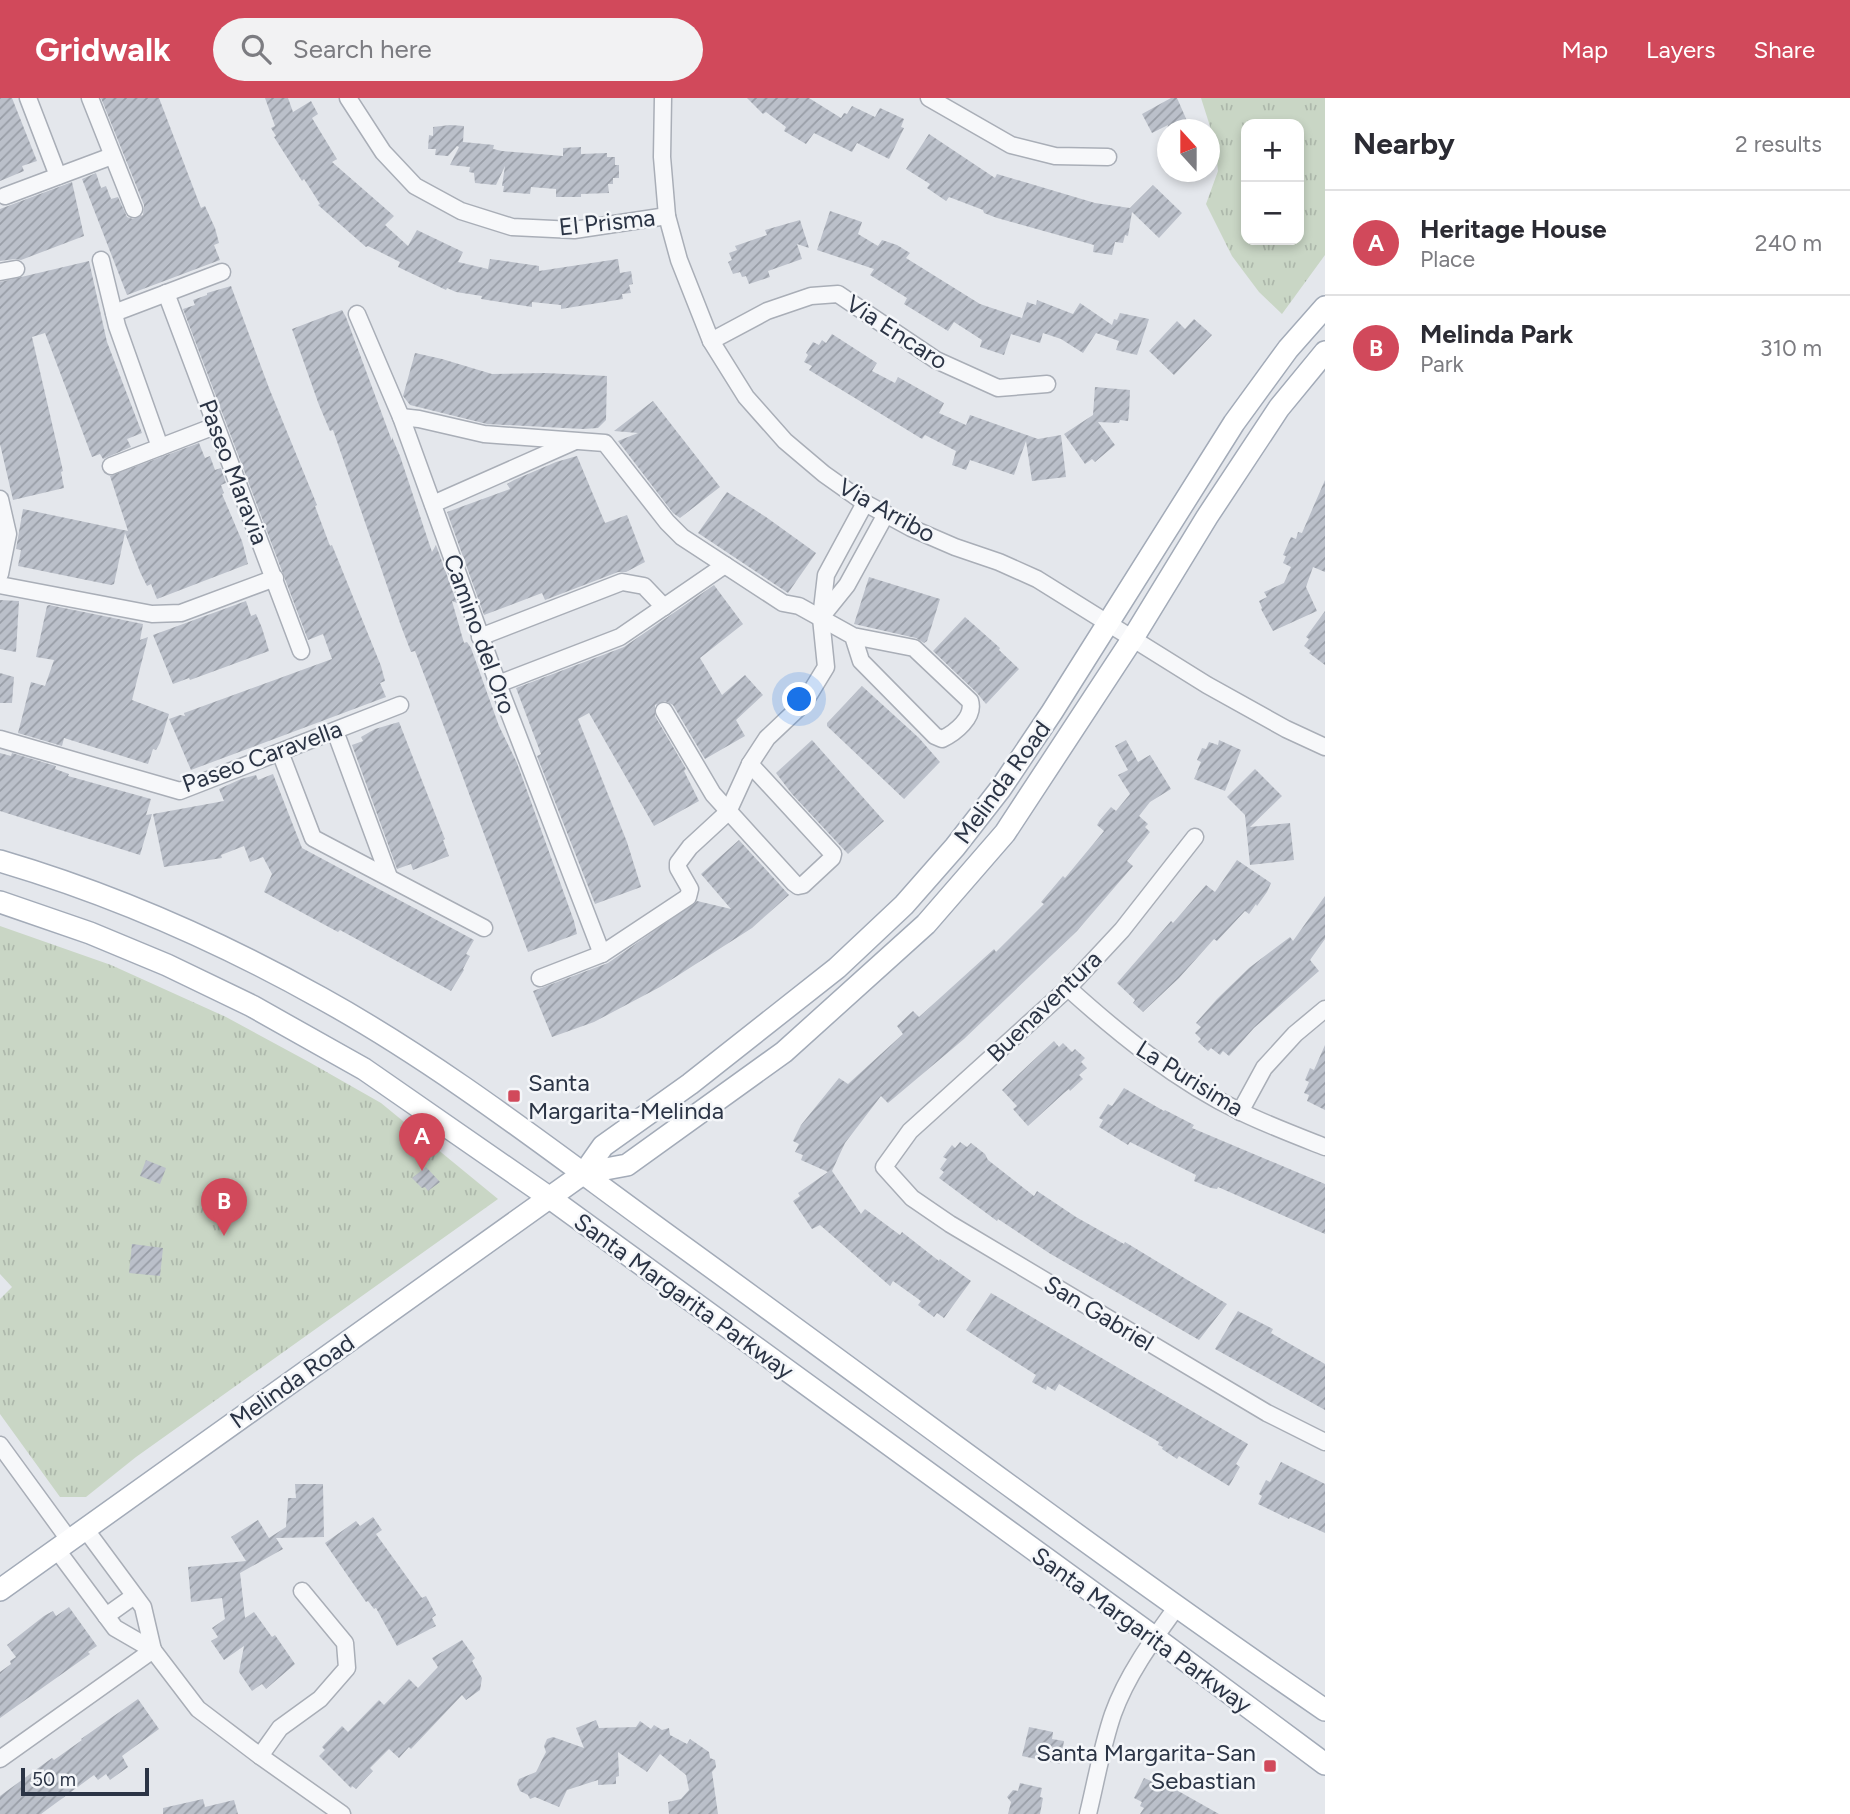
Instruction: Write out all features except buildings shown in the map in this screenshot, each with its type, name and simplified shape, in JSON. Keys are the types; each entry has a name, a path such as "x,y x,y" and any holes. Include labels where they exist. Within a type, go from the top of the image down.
{"main road":[{"name":"Melinda Road","path":"0,1590 584,1173 603,1146 690,1084 807,993 904,905 956,847 1001,788 1234,423 1288,349 1325,306"},
{"name":"Melinda Road","path":"584,1173 626,1165 784,1052 926,924 1005,832 1133,638 1207,517 1272,419 1325,352"},
{"name":"Santa Margarita Parkway","path":"0,861 136,908 223,947 312,993 448,1077 584,1173 1176,1608 1325,1710"},
{"name":"Santa Margarita Parkway","path":"0,902 132,950 253,1006 364,1069 550,1198 1154,1637 1325,1765"}],"street":[{"path":"28,98 58,176"},
{"path":"90,98 134,209"},
{"name":"El Prisma","path":"348,98 383,152 415,186 461,211 512,227 574,230 667,216"},
{"name":"Via Arribo","path":"663,98 662,157 667,216 679,260 711,341 746,397 785,441 824,474 865,503 911,528 1037,579 1207,685 1286,729 1325,747"},
{"path":"929,98 1012,145 1055,156 1108,157"},
{"path":"5,196 112,156"},
{"path":"101,260 114,313 160,447"},
{"path":"114,313 222,272"},
{"name":"Paseo Maravia","path":"166,293 301,651"},
{"name":"Via Encaro","path":"711,341 767,311 811,296 838,294 936,360 998,388 1047,384"},
{"name":"Camino del Oro","path":"357,314 401,417 480,637 602,954"},
{"path":"401,417 484,434 605,443 682,537 783,603 799,606 853,636 914,648 970,701 971,714 950,735 942,739 934,736 861,661 853,636"},
{"path":"111,466 215,426"},
{"path":"433,503 575,441"},
{"path":"0,499 8,534 0,574"},
{"path":"540,978 602,954 688,897 690,889 678,863 690,847 728,812 750,764 767,738 804,703 826,667 821,618 826,575 865,503"},
{"path":"821,618 847,585 886,514"},
{"path":"498,684 620,636 725,565"},
{"path":"0,585 167,615 181,613 275,578"},
{"path":"480,637 622,582 644,586 664,607"},
{"name":"Paseo Caravella","path":"0,739 180,790 400,705"},
{"path":"664,711 713,794 798,886 803,885 833,854 750,764"},
{"path":"335,731 389,877"},
{"path":"280,752 313,838 484,928"},
{"name":"Buenaventura","path":"884,1167 910,1130 1068,988 1122,930 1195,837"},
{"name":"La Purisima","path":"1068,988 1116,1032 1187,1080 1240,1112 1325,1147"},
{"path":"1240,1112 1264,1068 1295,1034 1325,1009"},
{"name":"San Gabriel","path":"884,1167 912,1198 950,1224 1267,1413 1325,1442"},
{"path":"0,1445 71,1540 135,1596 143,1607 153,1650"},
{"path":"71,1540 106,1616 115,1628 153,1650 198,1709 342,1814"},
{"path":"260,1756 280,1728 320,1699 347,1668 345,1643 302,1591"},
{"path":"106,1616 135,1596"},
{"path":"1088,1814 1113,1714 1136,1665 1176,1608"},
{"path":"0,1759 153,1650"}],"green space":[{"path":"1201,98 1325,98 1325,255 1282,314 1259,292 1232,256 1206,204 1214,182 1220,182 1220,119 1208,119"},
{"path":"0,926 111,965 226,1017 309,1062 381,1103 498,1199 136,1457 86,1497 60,1497 0,1414 0,1299 12,1287 0,1274"}],"place":[{"name":"Santa Margarita-Melinda","path":"514,1096"},
{"name":"Heritage House","path":"422,1171"},
{"name":"Melinda Park","path":"224,1236"},
{"name":"Santa Margarita-San Sebastian","path":"1270,1766"}]}
